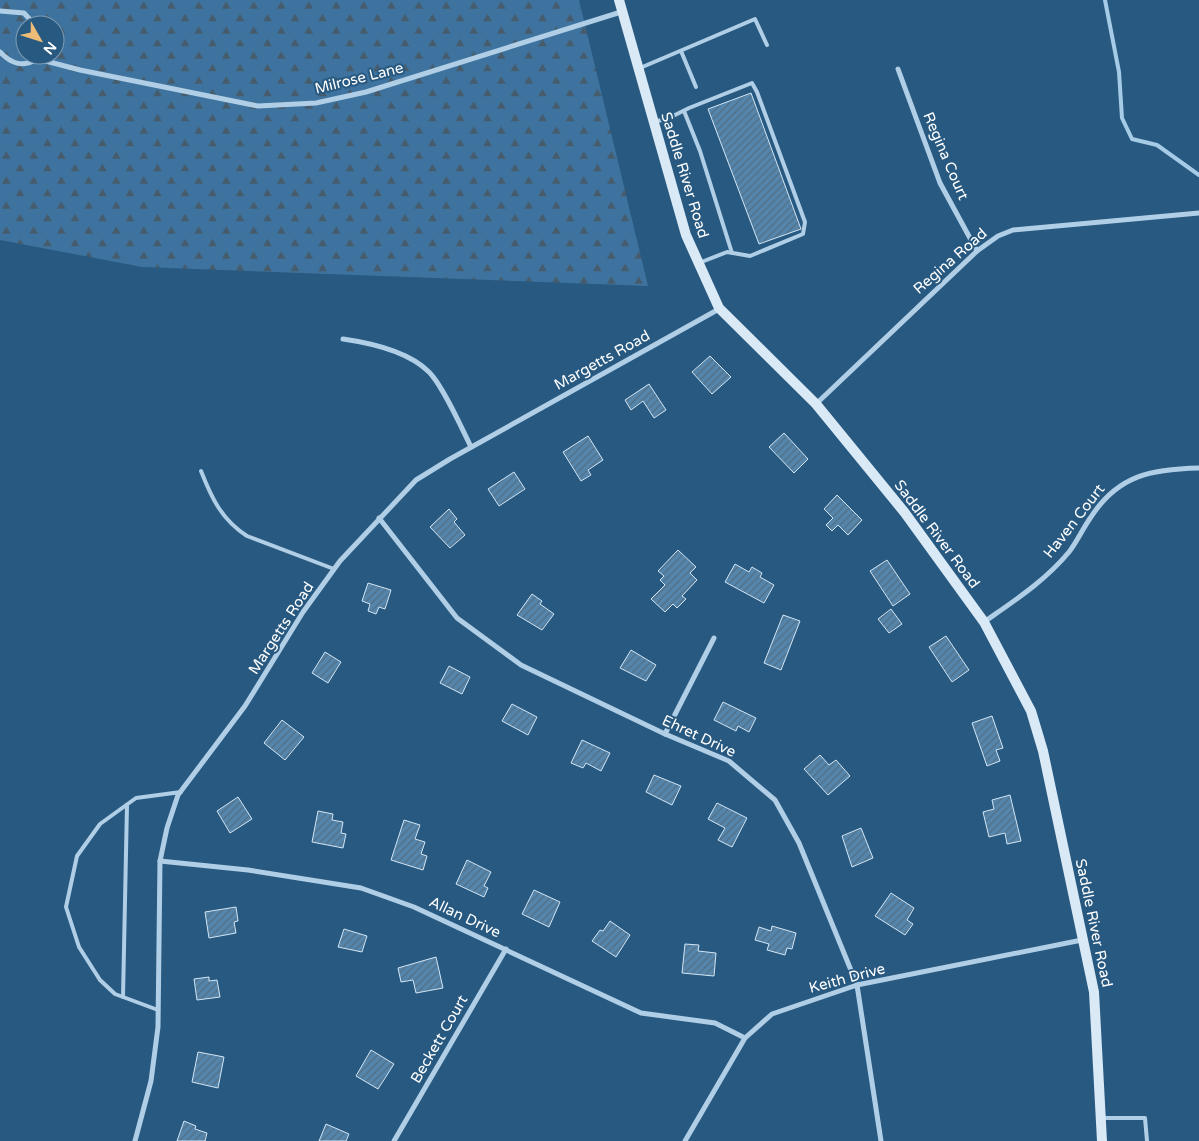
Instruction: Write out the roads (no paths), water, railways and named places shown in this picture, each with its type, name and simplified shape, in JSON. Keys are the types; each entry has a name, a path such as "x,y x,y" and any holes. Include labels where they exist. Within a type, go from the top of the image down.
{"main road":[{"name":"Saddle River Road","path":"620,0 621,12 686,235 720,308 816,404 905,514 984,622 1031,711 1043,751 1094,992 1102,1141"}],"street":[{"path":"0,11 24,13 26,15"},
{"name":"Milrose Lane","path":"64,65 80,70 258,106 316,103 366,92 621,12"},
{"name":"Milrose Lane","path":"0,52 7,60 15,64"},
{"name":"Regina Court","path":"898,69 940,183 977,251"},
{"name":"Regina Road","path":"816,404 977,251 998,236 1013,230 1199,213"},
{"name":"Margetts Road","path":"135,1141 151,1080 158,1010 160,861 168,828 181,792 245,706 304,612 334,569 416,480 471,447 720,308"},
{"path":"343,339 377,344 402,355 429,372 471,447"},
{"name":"Haven Court","path":"984,622 1046,577 1070,551 1092,515 1112,490 1139,476 1170,468 1199,468"},
{"name":"Ehret Drive","path":"379,518 457,618 521,665 665,734 729,761 775,800 799,843 857,985 882,1141"},
{"path":"665,734 714,638"},
{"name":"Allan Drive","path":"160,861 248,870 361,888 414,907 641,1013 715,1023 745,1038"},
{"name":"Keith Drive","path":"685,1141 745,1038 772,1014 857,985 1082,940"},
{"name":"Beckett Court","path":"394,1141 506,950"}],"lane":[{"path":"638,69 755,19 767,45"},
{"path":"680,51 696,87"},
{"path":"653,123 752,83 805,222 803,234 788,242 750,256 727,252 699,263"},
{"path":"684,110 700,151 732,253"},
{"path":"201,471 212,498 226,520 236,529 247,536 334,569"},
{"path":"158,1010 115,994 100,980 78,948 66,907 77,856 100,824 136,798 181,792"},
{"path":"123,997 127,805"},
{"path":"1100,1118 1145,1118 1147,1141"}],"waterway":[{"path":"1105,0 1119,72 1122,118 1132,139 1157,145 1199,175"}]}
